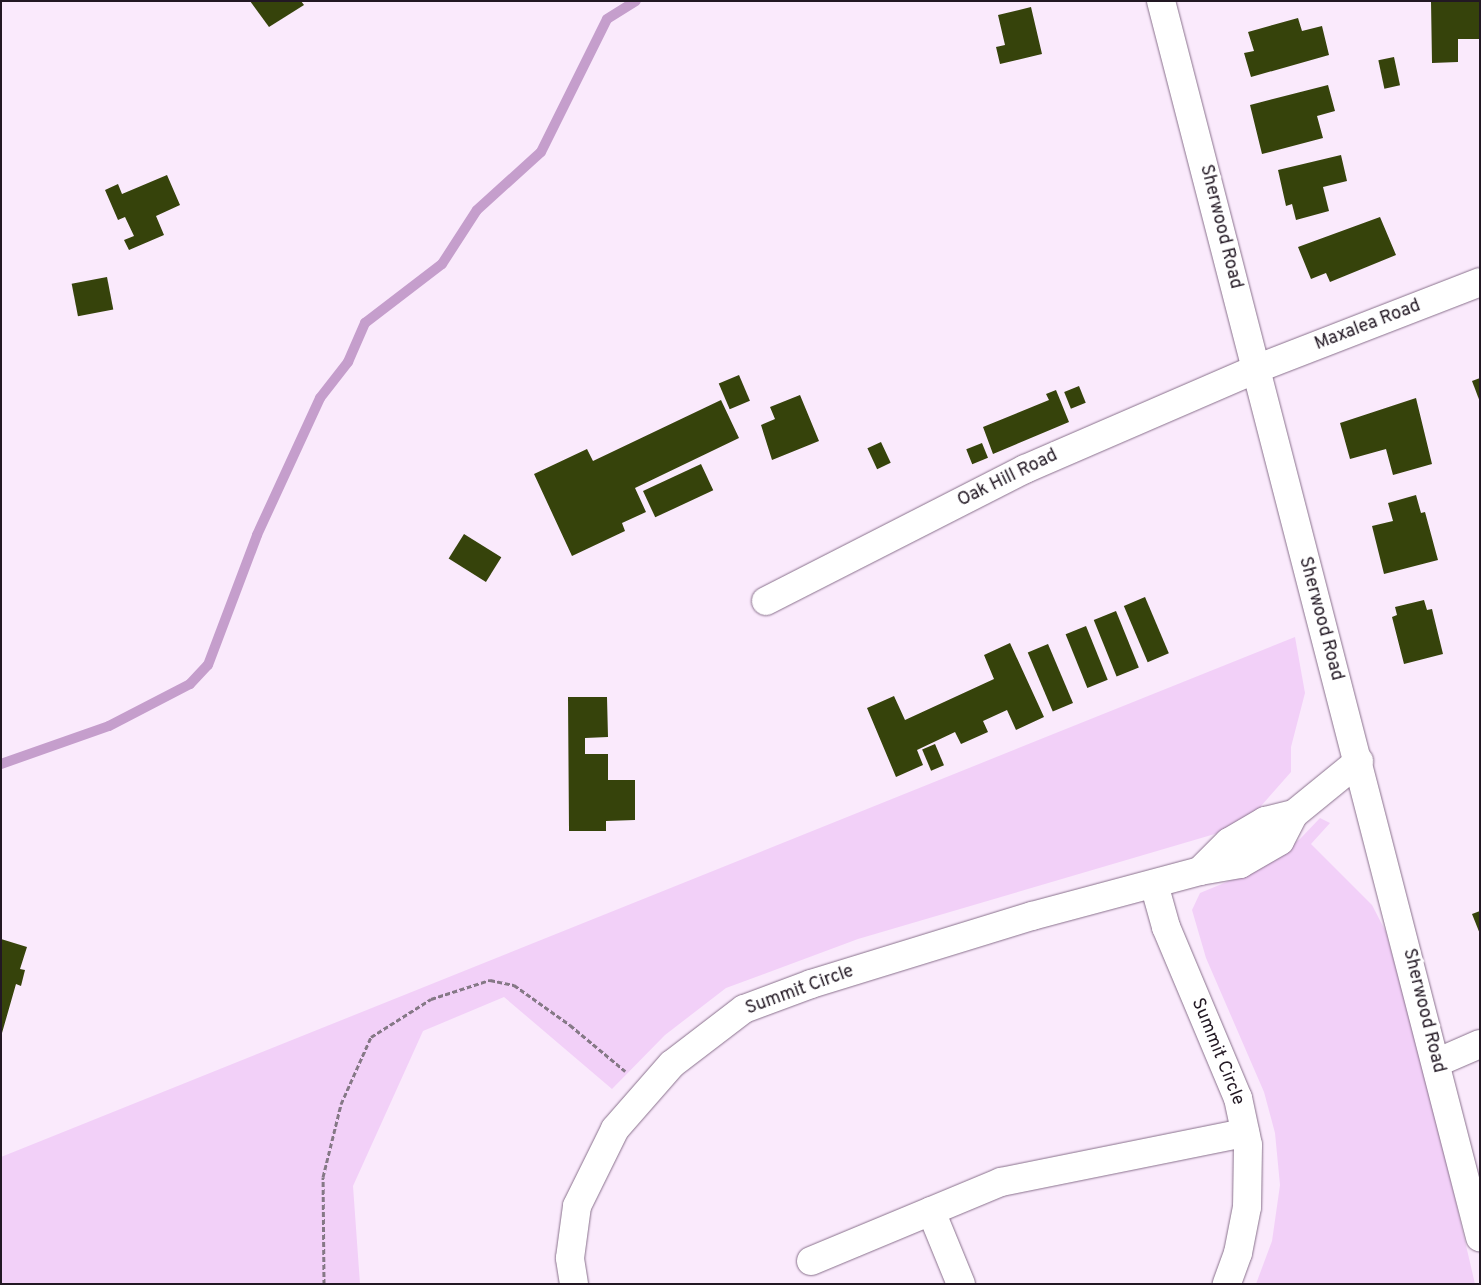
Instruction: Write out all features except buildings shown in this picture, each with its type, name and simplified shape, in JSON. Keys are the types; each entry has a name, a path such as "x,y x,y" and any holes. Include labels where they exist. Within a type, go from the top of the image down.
{"street":[{"name":"Sherwood Road","path":"1161,1 1317,613 1359,761 1480,1237"},
{"name":"Maxalea Road","path":"1256,369 1480,282"},
{"name":"Oak Hill Road","path":"766,601 1024,469 1256,369"},
{"name":"Summit Circle","path":"574,1284 570,1258 577,1206 615,1129 672,1064 744,1010 811,984 1032,916 1200,871 1240,864 1280,841 1294,814 1359,761"},
{"name":"Summit Circle","path":"1154,884 1166,927 1238,1098 1245,1133 1247,1207 1238,1253 1227,1284"},
{"path":"1436,1063 1480,1044"},
{"path":"811,1261 1001,1182 1245,1133"},
{"path":"931,1211 961,1284"}],"path":[{"path":"324,1284 322,1177 341,1104 372,1037 432,999 490,980 514,985 570,1025 648,1091"}],"shaded area":[{"path":"1295,637 1305,693 1291,747 1291,772 1254,814 1225,831 858,939 726,988 665,1035 612,1089 504,997 423,1031 353,1186 360,1284 1,1284 1,1157"},
{"path":"1320,818 1330,823 1311,844 1372,905 1386,932 1434,1108 1475,1284 1256,1284 1272,1241 1280,1185 1275,1133 1264,1092 1206,958 1192,910 1200,893 1253,871 1300,839"}],"waterway":[{"path":"1,764 109,726 190,684 208,665 257,535 320,398 348,362 365,323 442,264 477,210 541,152 607,19 636,1"}]}
